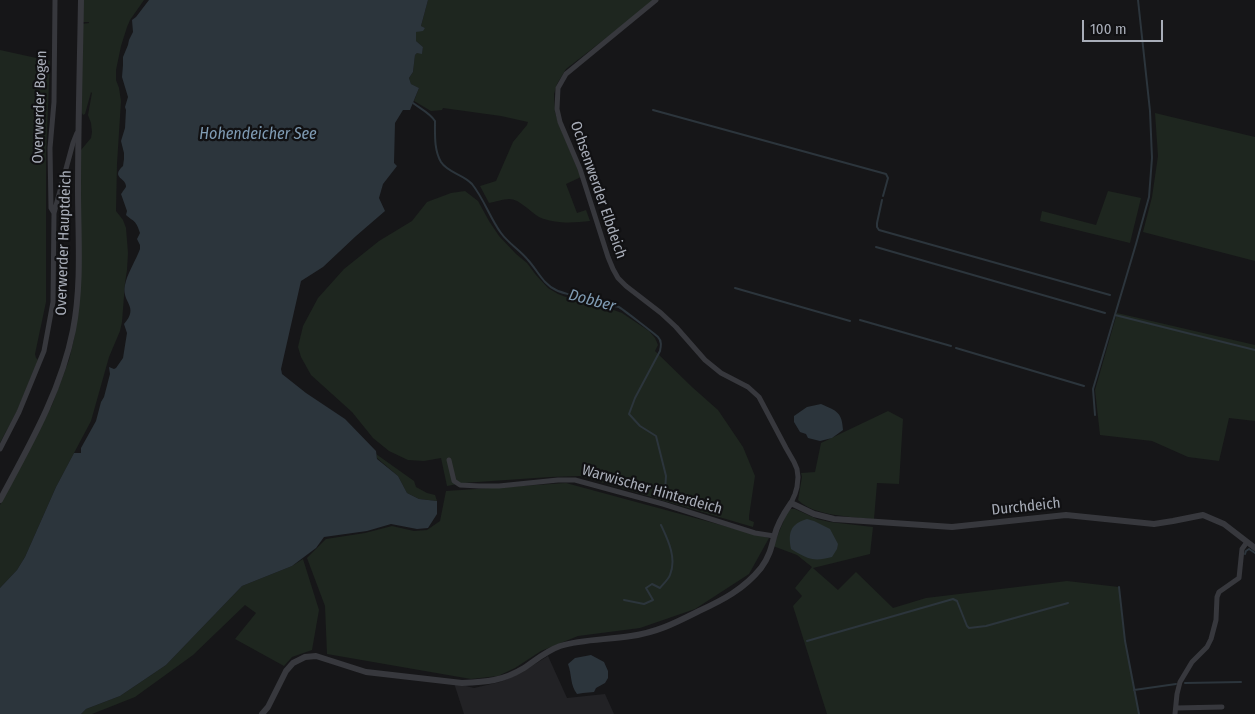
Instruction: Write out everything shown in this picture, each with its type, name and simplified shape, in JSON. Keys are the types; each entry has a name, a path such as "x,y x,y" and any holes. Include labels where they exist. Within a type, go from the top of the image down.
{"street":[{"name":"Overwerder Bogen","path":"54,213 51,208 50,148 54,102 55,0"},
{"name":"Overwerder Hauptdeich","path":"0,500 52,398 73,330 79,246 78,174 81,0"},
{"name":"Ochsenwerder Elbdeich","path":"656,0 566,74 558,88 557,109 560,122 580,169 608,257 616,274 626,286 676,327 710,365 748,387 759,396 797,469 797,487 791,503"},
{"name":"Overwerder Bogen","path":"0,449 19,412 44,351 53,302 54,213 73,143 79,128"},
{"name":"Warwischer Hinterdeich","path":"449,460 454,481 460,485 499,486 575,480 654,501 755,533 774,536"},
{"path":"262,714 268,707 286,671 293,663 305,657 316,656 366,672 462,683 492,682 520,670 557,647 582,641 628,637 656,631 682,621 738,591 753,577 766,560 784,512 791,503"},
{"name":"Durchdeich","path":"791,503 814,514 834,519 952,527 1066,515 1154,524 1203,515 1224,524 1255,548"},
{"path":"1222,707 1176,711 1177,694 1180,682 1192,662 1207,647 1211,638 1216,620 1219,592 1239,578 1242,549 1247,542"}],"shaded area":[{"path":"82,0 144,0 127,27 116,70 116,80 121,101 116,211 126,228 128,253 122,322 109,357 91,421 56,487 25,557 17,570 0,588 0,505 52,405 69,360 74,339 81,274 81,150 91,138 92,132 88,115 91,92 85,114 83,115 82,113 82,24 89,22 82,22"},
{"path":"428,0 653,0 566,69 557,84 554,94 555,112 559,125 581,177 566,184 577,213 586,210 590,221 551,221 539,217 521,203 513,200 507,199 489,203 480,186 496,181 513,142 528,122 501,116 443,108 442,110 431,111 414,101 419,88 411,84 409,78 413,72 415,55 422,53 423,47 416,41 416,32 425,28 421,26"},
{"path":"0,50 50,61 46,155 46,302 35,354 38,360 17,411 0,443"},
{"path":"1155,113 1255,137 1255,261 1143,232 1152,197 1158,156"},
{"path":"465,191 478,201 499,236 527,263 548,288 582,303 622,313 649,331 658,345 655,351 718,410 743,447 755,476 749,516 749,520 754,522 753,527 580,476 463,483 447,486 441,458 424,461 408,460 389,451 373,438 352,412 311,375 298,347 303,326 318,298 344,269 379,241 412,221 427,202 451,193"},
{"path":"1108,191 1141,198 1130,243 1040,221 1042,211 1096,225"},
{"path":"1117,313 1255,345 1255,421 1229,418 1219,461 1188,457 1152,441 1100,435 1095,390"},
{"path":"888,411 903,419 899,484 877,483 874,519 823,513 798,500 801,473 815,472 821,443"},
{"path":"376,454 414,481 416,487 435,495 437,501 419,499 407,493 398,476 377,458"},
{"path":"566,483 769,538 749,574 695,609 640,628 578,636 541,651 515,668 498,676 471,679 327,654 325,606 307,558 326,539 365,533 392,526 414,531 427,530 440,521 446,491"},
{"path":"791,509 830,522 873,527 870,554 813,568 838,590 856,572 893,608 926,598 1067,581 1119,587 1125,641 1139,714 827,714 793,606 802,596 795,588 812,567 797,555 773,546 787,513"},
{"path":"303,559 319,610 312,650 292,657 284,666 235,639 256,613 245,605 193,655 135,697 92,714 81,714 86,709 120,696 166,665 242,586 292,566"},
{"path":"548,656 567,698 605,694 614,714 464,714 454,683 474,688 500,682 519,674"}],"water":[{"name":"Hohendeicher See","path":"149,0 428,0 421,26 425,28 423,31 416,32 416,41 423,47 422,54 417,53 415,55 413,72 409,78 411,84 419,88 410,110 403,110 395,123 394,163 397,166 383,184 379,198 385,211 323,267 301,281 281,369 282,374 306,393 345,419 376,451 377,459 398,476 407,493 419,499 437,501 437,514 428,528 417,529 391,524 367,531 324,537 316,548 292,566 242,586 166,665 120,696 86,709 81,714 0,714 0,588 17,570 25,557 56,487 74,453 81,453 81,448 96,421 104,397 110,374 109,367 116,368 123,358 127,333 124,324 130,313 124,291 128,276 140,249 137,239 140,233 136,223 126,215 127,211 121,194 126,184 118,176 124,159 121,141 125,128 125,107 128,97 122,77 123,57 133,32 132,20"},
{"path":"821,404 838,413 843,430 832,438 820,441 808,438 806,434 800,432 794,422 794,416 807,407"},
{"path":"807,519 830,529 838,544 832,557 811,559 791,549 790,534 794,526"},
{"path":"591,655 604,662 608,671 608,678 594,692 577,694 573,687 568,664 575,658"}],"waterway":[{"path":"1095,415 1093,389 1149,197 1152,158 1150,111 1138,0"},
{"name":"Dobber","path":"413,103 428,113 435,121 436,147 441,162 448,169 472,184 501,233 525,256 551,287 588,303 619,307 659,339 661,344 660,351 635,398 629,414 640,426 656,436 666,476 665,492"},
{"path":"653,110 886,174 888,178 883,196"},
{"path":"882,200 877,223 879,230 1110,295"},
{"path":"876,247 1105,313"},
{"path":"735,288 850,321"},
{"path":"1115,315 1255,350"},
{"path":"860,320 951,346"},
{"path":"956,348 1084,386"},
{"name":"Dobber","path":"624,600 644,604 653,600 646,588 652,584 660,588 669,577 673,562 669,543 661,525"},
{"path":"1245,554 1249,549 1255,553"},
{"path":"1119,587 1125,641 1139,714"},
{"path":"807,641 953,599 957,601 969,628 986,626 1068,603"},
{"path":"1185,683 1241,682"},
{"path":"1134,690 1176,684"}]}
